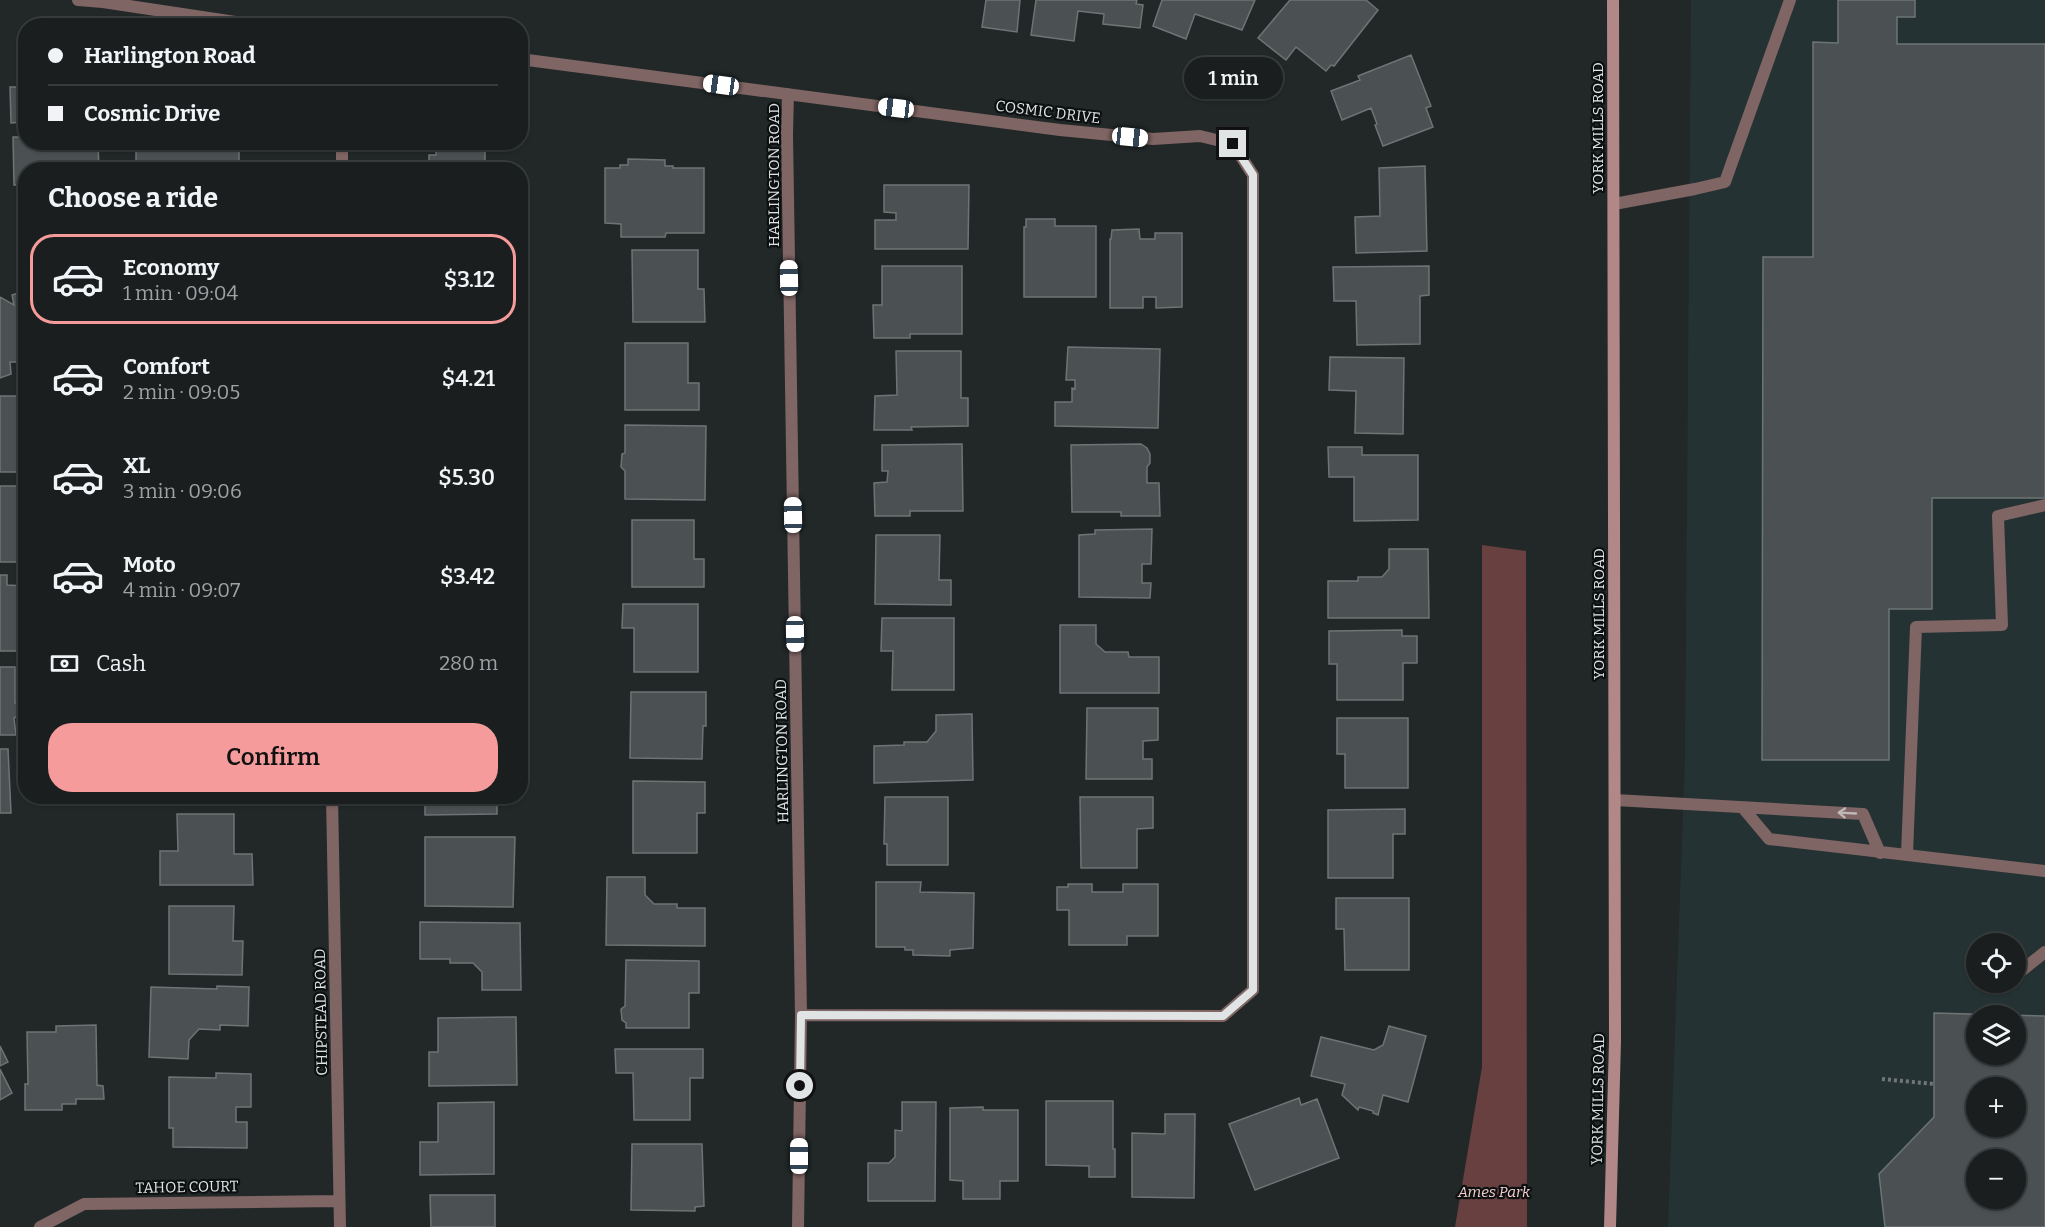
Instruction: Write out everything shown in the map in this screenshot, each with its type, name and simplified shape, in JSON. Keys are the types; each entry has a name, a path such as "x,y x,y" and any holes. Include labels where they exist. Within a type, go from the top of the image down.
{"main road":[{"name":"YORK MILLS ROAD","path":"1610,1227 1615,1041 1613,0"}],"street":[{"path":"78,0 209,18"},
{"path":"1614,204 1725,182 1790,0"},
{"name":"COSMIC DRIVE","path":"528,60 1095,133 1153,139 1200,136 1233,144 1253,175 1253,990 1223,1016 801,1015"},
{"name":"HARLINGTON ROAD","path":"788,94 801,1015 798,1227"},
{"path":"1907,854 1916,627 2002,625 1998,516 2045,505"},
{"path":"1615,800 1863,814 1880,853"},
{"name":"CHIPSTEAD ROAD","path":"332,804 340,1227"},
{"path":"1743,808 1768,839 2045,871"},
{"path":"2026,967 2045,952"},
{"name":"TAHOE COURT","path":"40,1227 84,1204 339,1201"}],"path":[{"path":"1882,1079 1934,1084"}],"shaded area":[{"path":"1691,0 2045,0 2045,1227 1668,1227 1685,758"}],"green space":[{"name":"Ames Park","path":"1482,545 1526,551 1527,1227 1455,1227 1482,1067"}],"building":[{"path":"986,0 1020,0 1017,32 982,27"},
{"path":"1036,0 1137,0 1136,4 1143,5 1140,28 1103,24 1104,14 1078,11 1074,41 1031,35"},
{"path":"1162,0 1255,0 1242,30 1195,14 1186,39 1153,26"},
{"path":"1290,0 1366,0 1378,10 1334,66 1331,65 1326,71 1296,47 1286,60 1258,38"},
{"path":"1838,0 1915,0 1915,17 1897,17 1897,44 2045,44 2045,498 1932,498 1932,609 1889,609 1889,760 1762,760 1763,257 1813,257 1813,42 1838,43"},
{"path":"1411,55 1431,106 1426,108 1433,127 1383,146 1371,108 1342,120 1331,91 1360,80 1358,76"},
{"path":"10,87 18,87 18,122 11,123"},
{"path":"13,137 18,137 18,150 98,150 99,162 18,162 18,185 14,185"},
{"path":"136,150 239,150 239,162 136,162"},
{"path":"436,150 485,150 485,162 429,162 429,155 436,155"},
{"path":"628,159 665,160 665,166 673,166 673,168 704,168 704,233 666,233 665,237 621,237 621,224 605,223 605,168 620,168 620,165 628,165"},
{"path":"1425,166 1427,251 1356,253 1355,217 1380,216 1379,168"},
{"path":"884,185 969,185 968,249 875,249 875,220 896,220 896,213 884,212"},
{"path":"1026,219 1055,219 1055,226 1096,226 1096,297 1024,297"},
{"path":"1139,229 1140,239 1155,239 1155,233 1182,233 1182,307 1156,308 1156,297 1143,297 1143,308 1110,308 1112,230"},
{"path":"632,250 698,250 698,289 704,289 705,322 633,322"},
{"path":"882,266 962,266 962,334 910,334 910,338 874,338 873,305 882,305"},
{"path":"1429,266 1429,295 1420,296 1420,344 1357,345 1356,301 1334,301 1333,267"},
{"path":"18,293 18,362 10,362 11,374 0,378 0,297 14,305 12,295"},
{"path":"625,343 688,343 688,383 699,383 699,410 625,410"},
{"path":"1068,347 1160,349 1158,428 1055,426 1055,402 1072,402 1072,388 1075,389 1075,380 1066,380"},
{"path":"896,351 961,351 961,398 968,398 968,426 874,430 875,396 897,395"},
{"path":"1330,357 1404,358 1403,434 1355,433 1356,391 1329,390"},
{"path":"0,396 18,396 18,472 0,472"},
{"path":"625,425 706,426 705,500 625,499 625,471 621,467 622,454 625,453"},
{"path":"962,444 963,511 910,511 910,516 875,516 874,483 887,482 888,471 882,471 882,445"},
{"path":"1141,444 1150,454 1147,483 1159,483 1160,516 1121,516 1121,512 1072,512 1071,445"},
{"path":"1328,447 1362,447 1362,455 1418,455 1418,520 1354,521 1354,477 1329,477"},
{"path":"0,486 18,486 18,562 0,562"},
{"path":"632,520 694,520 694,559 704,559 704,587 632,587"},
{"path":"1152,529 1151,564 1142,564 1142,583 1151,583 1150,598 1079,597 1079,535 1095,534 1095,530"},
{"path":"876,535 940,535 939,580 951,580 951,605 875,604"},
{"path":"1389,549 1428,549 1429,618 1328,618 1328,581 1358,581 1358,577 1382,577 1389,569"},
{"path":"0,575 7,575 7,585 18,586 18,651 0,651"},
{"path":"623,604 698,604 698,672 634,672 634,628 622,628"},
{"path":"882,618 954,618 954,690 892,690 893,651 881,651"},
{"path":"1060,625 1096,625 1096,644 1105,652 1128,652 1129,657 1159,657 1159,693 1060,693"},
{"path":"1402,630 1402,636 1417,636 1417,663 1403,663 1403,700 1337,700 1337,664 1329,664 1329,631"},
{"path":"0,667 15,667 15,703 18,703 18,716 14,718 16,735 0,735"},
{"path":"631,692 706,692 706,726 703,726 702,759 630,758"},
{"path":"1087,708 1158,708 1158,740 1143,741 1143,759 1152,759 1152,779 1086,779"},
{"path":"972,714 973,780 874,783 874,746 927,742 936,731 936,715"},
{"path":"1337,718 1408,718 1408,788 1345,788 1345,754 1337,754"},
{"path":"0,749 8,749 11,813 0,813"},
{"path":"633,781 705,782 705,813 697,813 697,853 633,853"},
{"path":"885,797 948,797 948,865 887,865 887,844 884,844"},
{"path":"1080,797 1153,797 1153,828 1137,829 1137,868 1081,868"},
{"path":"425,804 497,804 497,814 425,815"},
{"path":"1405,809 1405,834 1393,834 1393,878 1328,878 1328,810"},
{"path":"177,814 234,814 234,854 252,854 253,885 160,885 160,851 178,851"},
{"path":"425,837 515,837 513,907 425,906"},
{"path":"607,877 645,877 645,895 654,904 677,904 677,908 705,908 705,946 606,945"},
{"path":"876,882 921,882 920,892 974,893 973,948 950,950 950,956 913,955 913,950 905,950 905,947 876,947"},
{"path":"1068,884 1092,884 1092,892 1123,892 1123,884 1158,884 1158,936 1127,936 1127,945 1069,945 1069,910 1057,910 1057,887 1068,887"},
{"path":"1336,898 1409,898 1409,970 1345,970 1344,929 1336,929"},
{"path":"169,906 234,906 233,941 243,941 242,975 169,974"},
{"path":"420,922 520,923 521,990 482,990 482,972 473,963 450,963 450,959 420,959"},
{"path":"626,960 699,961 699,993 689,993 689,1028 626,1028 626,1023 622,1020 621,1009 625,1006"},
{"path":"217,986 249,987 248,1026 220,1025 220,1030 199,1029 189,1040 188,1059 149,1057 151,987 217,989"},
{"path":"1934,1013 1966,1014 1966,1065 2026,1065 2026,1015 2045,1016 2045,1227 1885,1227 1879,1174 1934,1117"},
{"path":"516,1017 517,1085 429,1086 429,1052 438,1052 438,1018"},
{"path":"96,1025 97,1085 103,1086 104,1099 76,1099 76,1104 62,1104 62,1110 25,1110 25,1084 28,1084 27,1032 56,1032 56,1026"},
{"path":"1389,1026 1426,1036 1408,1102 1383,1095 1378,1115 1359,1107 1358,1110 1342,1095 1345,1084 1311,1076 1321,1037 1374,1050 1383,1045"},
{"path":"0,1046 8,1062 0,1066"},
{"path":"615,1049 703,1049 703,1078 690,1078 690,1120 634,1120 633,1073 616,1073"},
{"path":"0,1069 12,1093 0,1100"},
{"path":"216,1073 251,1074 251,1107 236,1107 236,1122 247,1122 247,1148 173,1147 173,1128 169,1128 169,1077 216,1078"},
{"path":"1299,1098 1301,1105 1317,1099 1339,1158 1255,1190 1229,1124"},
{"path":"1046,1101 1113,1101 1115,1177 1089,1177 1089,1166 1046,1165"},
{"path":"494,1102 494,1174 420,1175 420,1142 438,1142 438,1103"},
{"path":"902,1102 936,1102 935,1201 868,1201 868,1163 889,1163 895,1157 895,1130 902,1131"},
{"path":"983,1107 983,1110 1018,1110 1018,1181 1000,1181 1000,1199 963,1199 963,1181 950,1180 950,1108"},
{"path":"1165,1114 1195,1114 1194,1198 1132,1197 1132,1133 1165,1134"},
{"path":"632,1144 702,1144 704,1206 695,1207 695,1211 631,1210"},
{"path":"430,1195 495,1195 495,1227 431,1227"}],"route":[{"path":"800,1086 801,1015 1223,1016 1253,990 1253,175 1233,144"}]}
